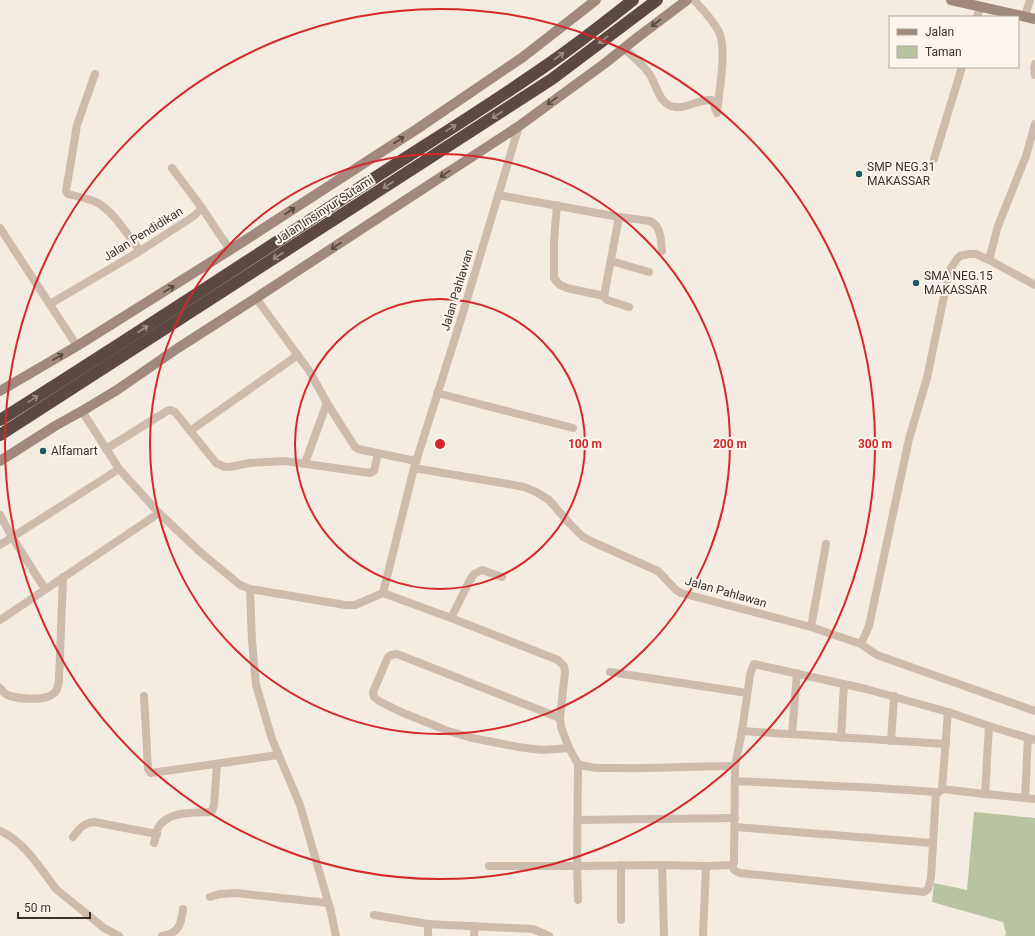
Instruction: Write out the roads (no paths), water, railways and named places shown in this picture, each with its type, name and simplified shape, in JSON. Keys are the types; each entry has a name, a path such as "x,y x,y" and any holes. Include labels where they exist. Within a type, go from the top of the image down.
{"highway":[{"name":"Jalan Insinyur Sutami","path":"0,420 486,106 545,66 605,22 632,0"},
{"name":"Jalan Insinyur Sutami","path":"0,435 552,79 657,0"}],"street":[{"path":"0,391 77,346 230,250 424,124 523,57 596,0"},
{"path":"0,461 54,426 117,390 178,348 519,126 604,64 687,0"},
{"path":"623,48 649,73 660,95 666,103 672,106 680,107 701,100 712,100 717,113 722,43 719,33 713,23 694,0"},
{"path":"951,0 979,12 1035,18"},
{"path":"1024,16 1030,0"},
{"path":"1035,64 1035,75"},
{"path":"934,159 962,68"},
{"path":"95,74 77,126 66,191 68,194 89,199 106,208 140,251"},
{"path":"989,260 998,226 1026,156 1035,124"},
{"name":"Jalan Pahlawan","path":"415,464 462,316 519,126"},
{"path":"172,168 202,208 230,250"},
{"path":"498,195 653,222 660,234 662,251"},
{"path":"557,205 554,240 554,278 560,285 567,288 604,296 607,300 629,307"},
{"name":"Jalan Pendidikan","path":"50,304 140,251 194,216 202,208"},
{"path":"604,296 619,216"},
{"path":"0,228 77,346"},
{"path":"861,644 869,626 909,439 927,378 951,268 960,256 976,254 1035,285"},
{"path":"611,262 649,272"},
{"name":"Jalan Pahlawan","path":"256,298 310,372 327,403 355,447 358,449 378,453 415,464 524,487 549,500 570,524 583,536 595,543 658,571 676,590 681,593 811,627 861,644 877,655 1035,711"},
{"path":"190,431 298,355"},
{"path":"437,393 573,428"},
{"path":"305,463 327,403"},
{"path":"106,450 170,410 175,412 216,463 225,467 250,463 285,461 370,473 374,471 378,453"},
{"path":"82,411 119,469 159,513 199,551 240,585 250,589 345,605 356,605 383,593 558,660 564,666 565,672 560,718 561,727 569,748 578,764 578,900"},
{"path":"383,593 415,464"},
{"path":"0,545 119,469"},
{"path":"0,620 159,513"},
{"path":"0,515 44,590"},
{"path":"811,627 826,544"},
{"path":"451,618 474,574 482,570 502,577"},
{"path":"0,688 9,696 25,699 40,699 53,694 57,690 59,680 63,577"},
{"path":"250,589 252,641 256,684 278,755 300,805 336,936"},
{"path":"560,718 397,654 388,657 373,692 374,697 379,701 401,712 448,731 472,738 518,748 542,750 569,748"},
{"path":"948,712 946,744 933,843 931,878 928,889 924,892 740,873 735,871 732,864 734,862 735,766 750,676 754,664 894,696 948,712 1031,739 1025,798"},
{"path":"610,672 747,693"},
{"path":"792,734 796,673"},
{"path":"841,738 844,684"},
{"path":"144,696 148,769 151,773 154,774 278,755"},
{"path":"891,741 894,696"},
{"path":"984,794 989,726"},
{"path":"742,730 841,738 946,744"},
{"path":"154,843 158,829 169,817 212,811 214,805 217,764"},
{"path":"578,764 586,767 625,768 735,766"},
{"path":"735,782 939,790 1035,799"},
{"path":"578,820 735,818"},
{"path":"73,837 79,828 88,822 102,823 157,834"},
{"path":"735,828 933,843"},
{"path":"0,831 6,833 23,846 56,889 104,928 119,936"},
{"path":"489,866 706,866 732,864"},
{"path":"621,865 621,920"},
{"path":"662,865 664,935"},
{"path":"703,936 706,866"},
{"path":"210,897 220,894 236,893 328,903"},
{"path":"162,936 171,933 179,927 183,909"},
{"path":"374,915 428,924 475,926 549,936"},
{"path":"428,924 428,936"},
{"path":"474,936 475,926"}],"place":[{"name":"SMP NEG.31 MAKASSAR","path":"859,174"},
{"name":"SMA NEG.15 MAKASSAR","path":"916,283"},
{"name":"Alfamart","path":"43,451"}]}
